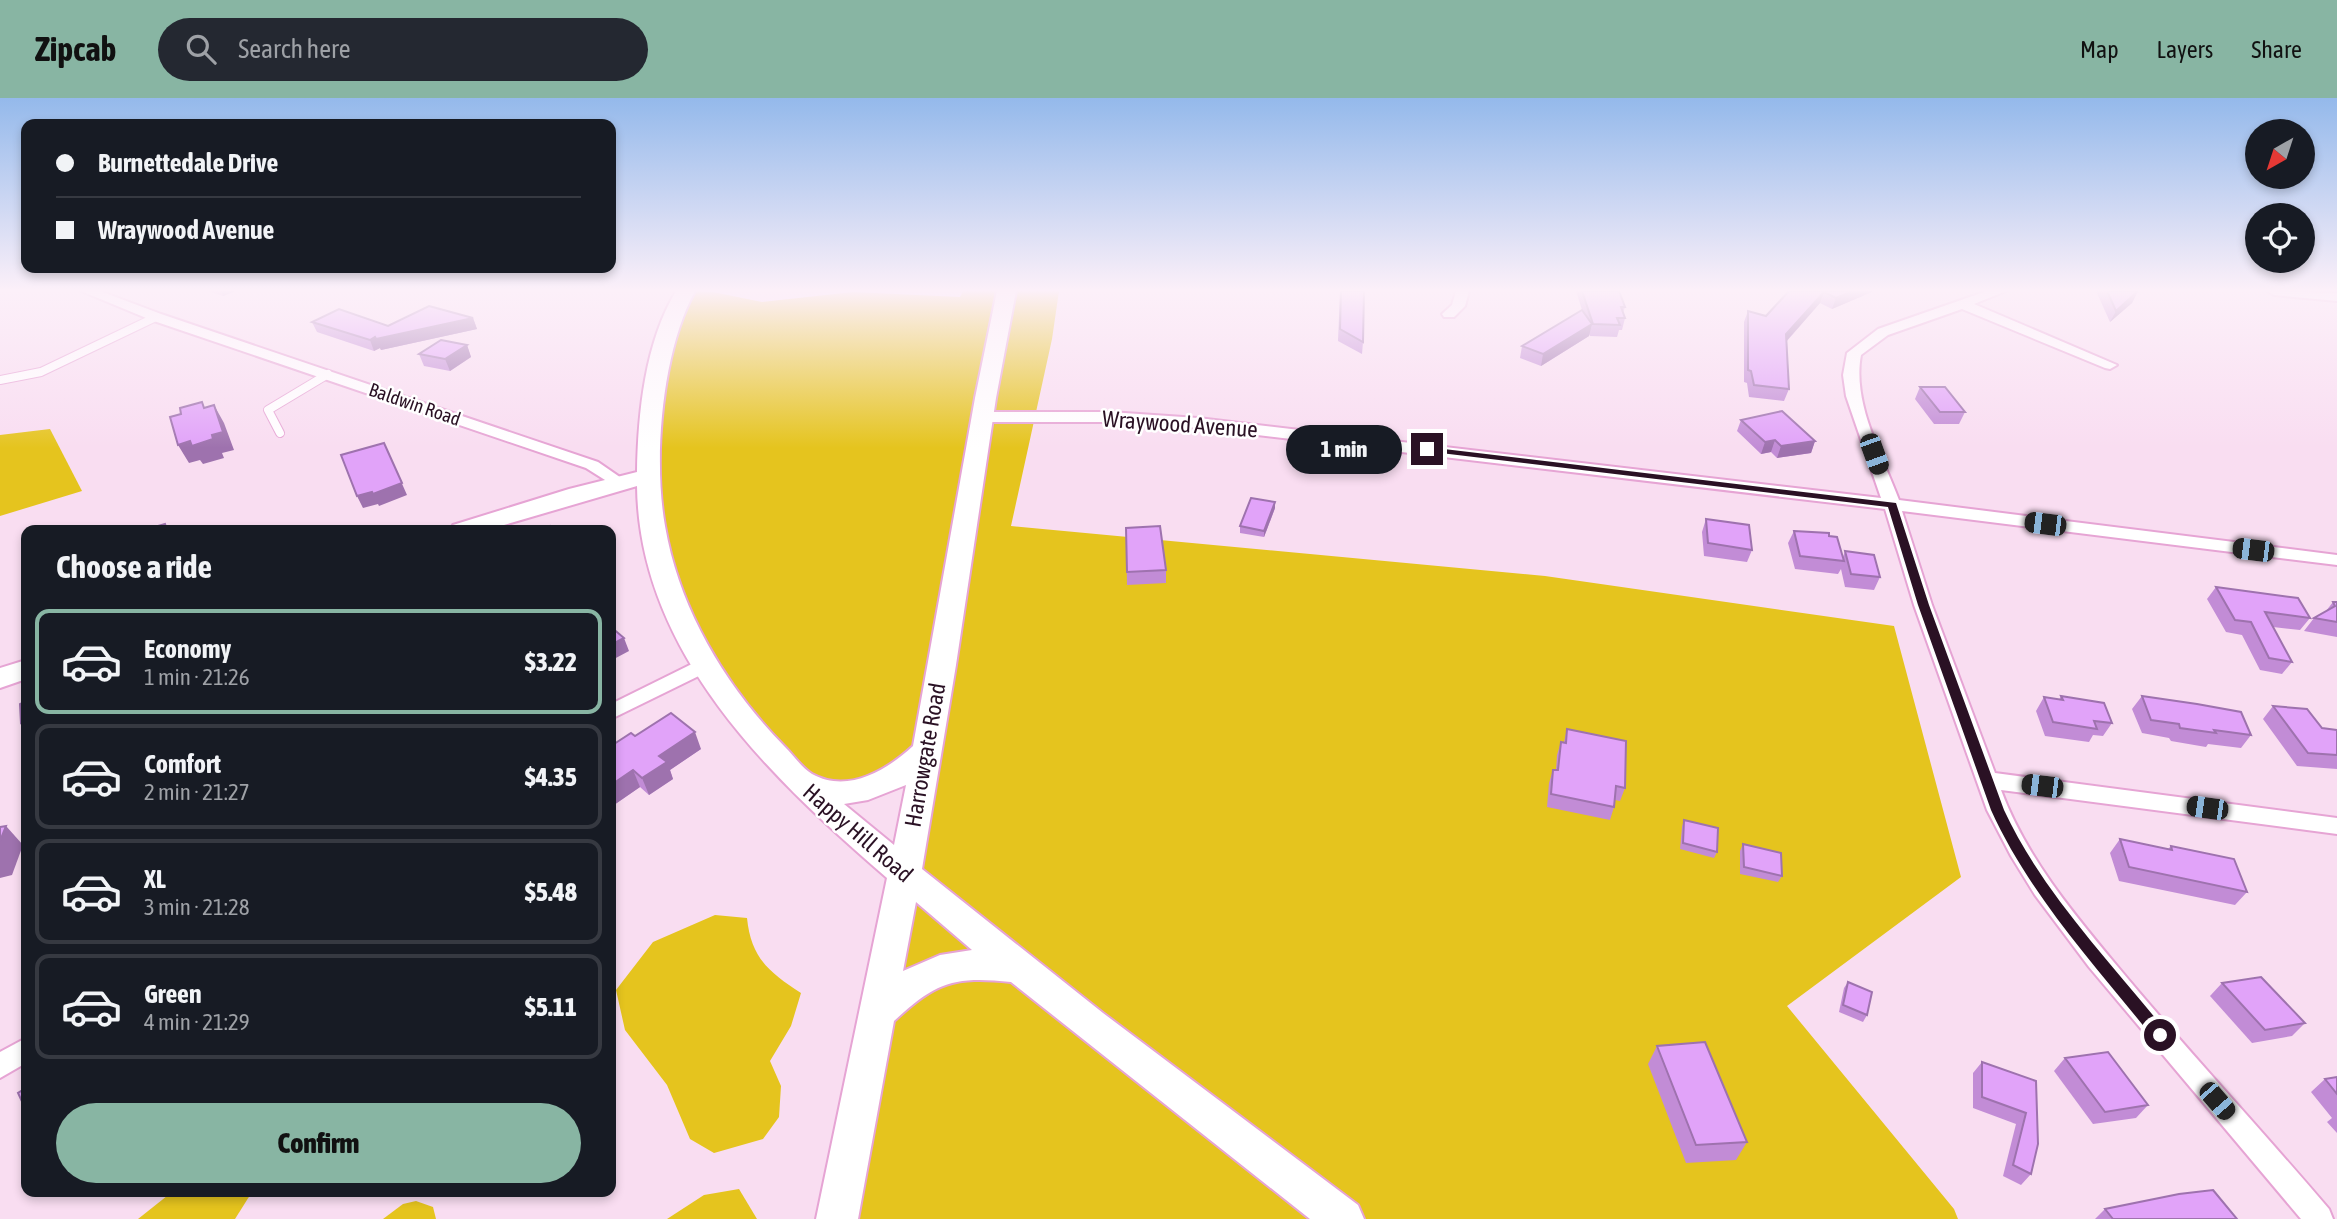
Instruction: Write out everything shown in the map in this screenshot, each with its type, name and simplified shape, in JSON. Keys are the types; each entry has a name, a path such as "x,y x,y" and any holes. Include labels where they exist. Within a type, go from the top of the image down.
{"street":[{"name":"Baldwin Road","path":"235,343 633,479"},
{"name":"Happy Hill Road","path":"663,343 652,419 633,479 648,508 655,548 668,590 688,633 737,712 773,756 798,781 904,873 1018,968 1343,1219"},
{"name":"Harrowgate Road","path":"837,1219 927,751 981,417 996,343"},
{"path":"1864,343 1854,353 1851,361 1853,396 1892,505 1922,602 2012,841 2038,882 2142,1014 2319,1219"},
{"path":"2057,343 2110,365"},
{"name":"Wraywood Avenue","path":"981,417 1110,417 1198,423 2337,560"},
{"path":"479,525 633,479"},
{"path":"616,709 706,664"},
{"path":"0,678 21,670"},
{"path":"798,781 843,792 873,788 903,774 927,751"},
{"path":"1987,780 2337,826"},
{"path":"877,1014 906,987 937,970 976,962 1018,968"},
{"path":"0,1066 21,1052"}],"lane":[{"path":"0,380 41,372 101,343"},
{"path":"280,433 268,410 328,374"}],"shaded area":[{"path":"672,343 1051,343 1011,526 1545,576 1894,626 1961,877 1787,1006 1954,1209 1958,1219 837,1219 927,753 873,787 798,781 688,633 648,476"},
{"path":"50,429 82,491 0,516 0,435"},
{"path":"715,915 747,918 757,954 771,971 801,993 791,1026 770,1061 781,1086 779,1117 763,1139 714,1153 690,1139 667,1085 625,1030 616,990 653,942"},
{"path":"739,1189 757,1219 667,1219 704,1195"},
{"path":"166,1197 249,1197 235,1219 138,1219"},
{"path":"416,1201 433,1207 436,1219 383,1219 403,1204"}],"building":[{"path":"436,343 467,345 445,359 419,354"},
{"path":"1526,343 1560,343 1543,354 1522,346"},
{"path":"1748,343 1787,343 1789,389 1754,385 1751,371 1748,370"},
{"path":"1920,387 1945,387 1965,412 1940,412"},
{"path":"202,402 204,408 214,405 223,432 212,435 213,439 192,446 190,441 178,445 170,417 181,414 180,408"},
{"path":"1782,411 1815,441 1781,446 1775,440 1765,442 1741,420"},
{"path":"384,443 402,483 373,494 372,492 357,496 341,455"},
{"path":"1251,498 1275,502 1264,531 1240,526"},
{"path":"1706,519 1749,525 1752,550 1708,543"},
{"path":"1160,526 1166,570 1127,572 1126,528"},
{"path":"1794,531 1829,533 1829,536 1837,537 1844,561 1800,556"},
{"path":"1845,551 1874,555 1880,577 1851,574"},
{"path":"2216,587 2298,598 2310,618 2265,612 2292,662 2269,658 2251,622 2235,620"},
{"path":"2333,602 2337,602 2337,622 2314,618 2335,606"},
{"path":"616,631 624,638 616,642"},
{"path":"2061,696 2104,703 2112,723 2094,721 2097,729 2053,722 2044,697 2063,700"},
{"path":"2142,696 2241,712 2251,735 2180,728 2179,724 2151,720"},
{"path":"2273,706 2307,709 2322,728 2337,730 2337,755 2308,753"},
{"path":"671,713 695,732 659,756 667,762 642,778 633,770 616,782 616,743 631,733 635,736"},
{"path":"1567,729 1626,741 1625,788 1616,786 1614,807 1551,794 1553,770 1558,770 1561,742 1566,743"},
{"path":"1684,820 1718,828 1717,852 1683,843"},
{"path":"6,826 0,841 0,827"},
{"path":"2120,839 2234,859 2247,892 2129,867"},
{"path":"1743,844 1781,853 1782,876 1744,867"},
{"path":"2261,977 2305,1023 2265,1030 2222,983"},
{"path":"1848,982 1872,992 1867,1015 1843,1005"},
{"path":"1705,1042 1747,1142 1696,1145 1657,1046"},
{"path":"2108,1052 2148,1105 2105,1112 2065,1058"},
{"path":"1982,1062 2036,1081 2038,1144 2031,1174 2013,1165 2026,1113 1982,1097"},
{"path":"2337,1077 2337,1094 2325,1079"},
{"path":"2213,1190 2237,1219 2113,1219 2105,1209 2179,1194"}],"route":[{"path":"1427,449 1892,505 1923,605 1998,810 2012,841 2038,882 2160,1035"}]}
